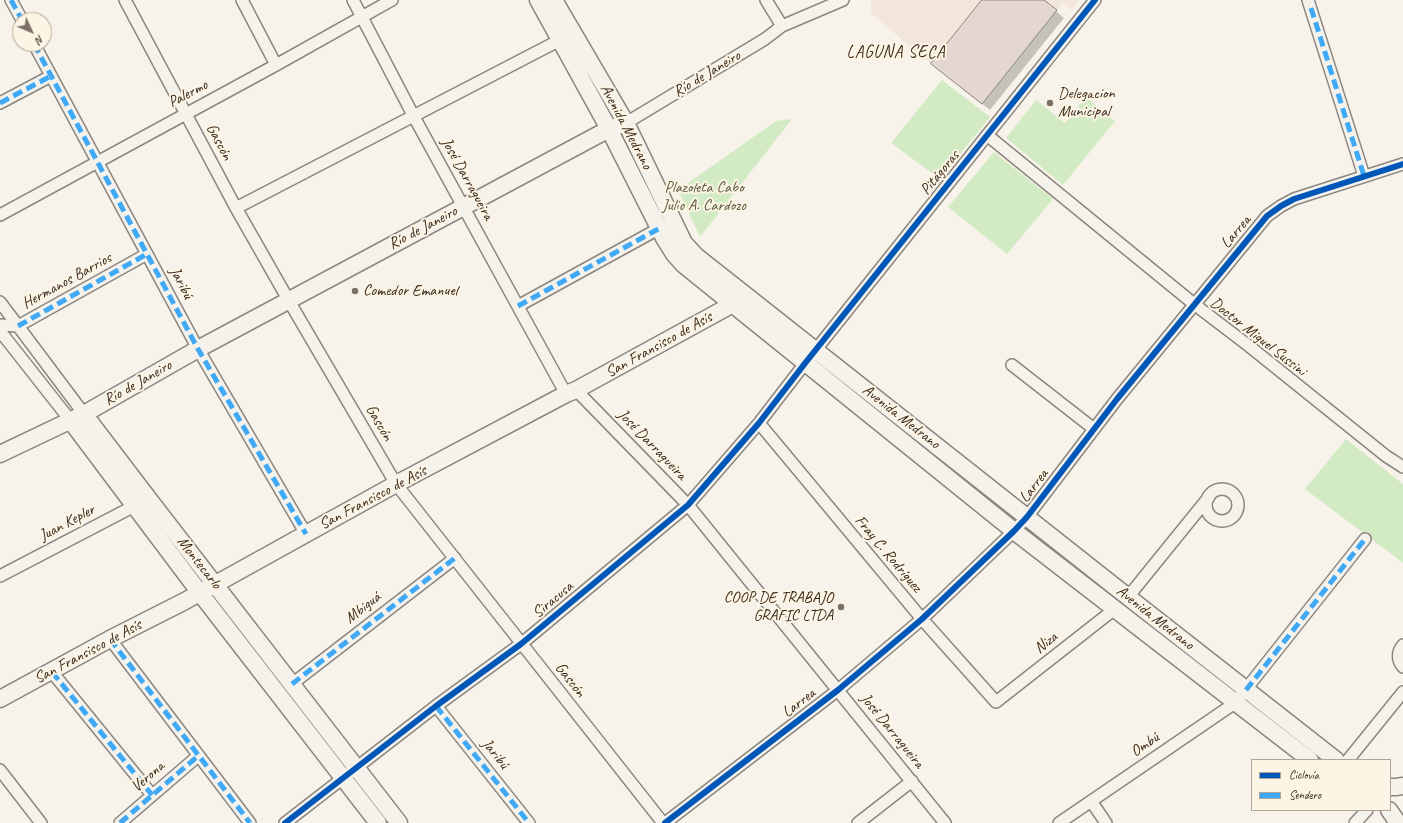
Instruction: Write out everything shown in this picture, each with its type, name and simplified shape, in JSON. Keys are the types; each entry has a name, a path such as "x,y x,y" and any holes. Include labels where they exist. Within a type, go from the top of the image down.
{"main road":[{"name":"Avenida Medrano","path":"538,0 609,129 674,254 679,260 739,300 811,356 1026,517 1335,759"},
{"name":"Avenida Medrano","path":"554,0 626,123 684,243 739,300"},
{"name":"Río de Janeiro","path":"0,454 77,417 198,349 463,206 609,129 626,123"},
{"name":"San Fransisco de Asís","path":"0,699 110,639 200,593 396,484 571,392 739,300"},
{"name":"Avenida Medrano","path":"811,356 1014,531 1116,608 1174,656 1309,759"},
{"name":"Montecarlo","path":"77,417 141,502 200,593 378,823"},
{"name":"Montecarlo","path":"141,502 215,584 400,823"},
{"path":"1391,787 1403,786"},
{"path":"1390,811 1398,823"}],"street":[{"path":"11,0 18,12"},
{"name":"Gascón","path":"124,0 236,208 396,484 664,823"},
{"path":"242,0 276,65"},
{"name":"José Darragueira","path":"353,0 413,115 518,306 571,392 688,505 946,823"},
{"name":"Palermo","path":"0,215 185,113 276,65 392,0"},
{"path":"766,0 782,26"},
{"name":"Río de Janeiro","path":"626,123 765,39 782,26 843,0"},
{"name":"Pitágoras","path":"811,356 1095,0"},
{"path":"1308,0 1364,176"},
{"path":"236,208 560,40"},
{"name":"Jaribú","path":"38,52 198,349 306,534"},
{"path":"0,103 51,76"},
{"name":"Doctor Miguel Sussini","path":"987,135 1194,304 1249,346 1386,456 1403,467"},
{"name":"Larrea","path":"664,823 838,690 922,619 1014,531 1194,304 1267,216 1280,206 1294,199 1403,164"},
{"path":"518,306 660,228"},
{"name":"Hermanos Barrios","path":"0,325 18,326 147,254"},
{"name":"Montecarlo","path":"0,302 18,326 77,417"},
{"name":"Montecarlo","path":"0,331 77,417"},
{"name":"Siracusa","path":"285,823 436,706 521,644 688,505 759,423 811,356"},
{"path":"1012,365 1094,429"},
{"name":"Fray C. Rodríguez","path":"759,423 922,619 996,702"},
{"path":"1128,597 1209,497"},
{"name":"Juan Kepler","path":"0,576 141,502"},
{"name":"Ombú","path":"1059,823 1235,702 1365,539"},
{"name":"Mbiguá","path":"292,684 454,558"},
{"name":"Niza","path":"996,702 1116,608"},
{"path":"110,639 250,823"},
{"path":"1403,645 1398,658 1403,667"},
{"path":"52,672 152,795"},
{"path":"1349,759 1403,692"},
{"name":"Jaribú","path":"436,706 529,823"},
{"name":"Verona","path":"120,823 198,756"},
{"path":"0,770 40,823"},
{"path":"858,823 912,781"},
{"path":"1091,801 1106,823"},
{"path":"1355,823 1366,811"}],"shaded area":[{"path":"1079,0 1071,10 1063,3 982,104 931,64 871,13 871,1"}],"green space":[{"path":"942,80 990,117 940,179 891,143"},
{"path":"1086,97 1115,121 1063,185 1006,138 1036,100 1065,123"},
{"name":"Plazoleta Cabo Julio A. Cardozo","path":"792,119 700,237 678,190 776,121"},
{"path":"994,152 1053,199 1007,254 948,207"},
{"path":"1346,439 1403,484 1403,563 1305,489"}],"building":[{"path":"982,0 1044,0 1057,10 982,104 931,64"}],"marked path":[{"path":"11,0 18,12"},
{"path":"1311,8 1364,176"},
{"path":"38,52 198,349 306,534"},
{"path":"0,103 51,76"},
{"path":"518,306 660,228"},
{"path":"18,326 147,254"},
{"path":"1246,690 1365,539"},
{"path":"292,684 455,558"},
{"path":"110,639 250,823"},
{"path":"52,672 152,795"},
{"path":"436,706 529,823"},
{"path":"120,823 198,756"}],"cycle path":[{"path":"285,823 436,706 521,644 688,505 759,423 1095,0"},
{"path":"665,823 838,690 922,619 1014,531 1027,517 1117,399 1267,216 1294,199 1403,164"}],"place":[{"name":"Delegacion Municipal","path":"1050,103"},
{"name":"Comedor Emanuel","path":"355,291"},
{"name":"COOP DE TRABAJO GRAFIC LTDA","path":"841,607"}],"district":[{"name":"LAGUNA SECA","path":"896,53"}]}
